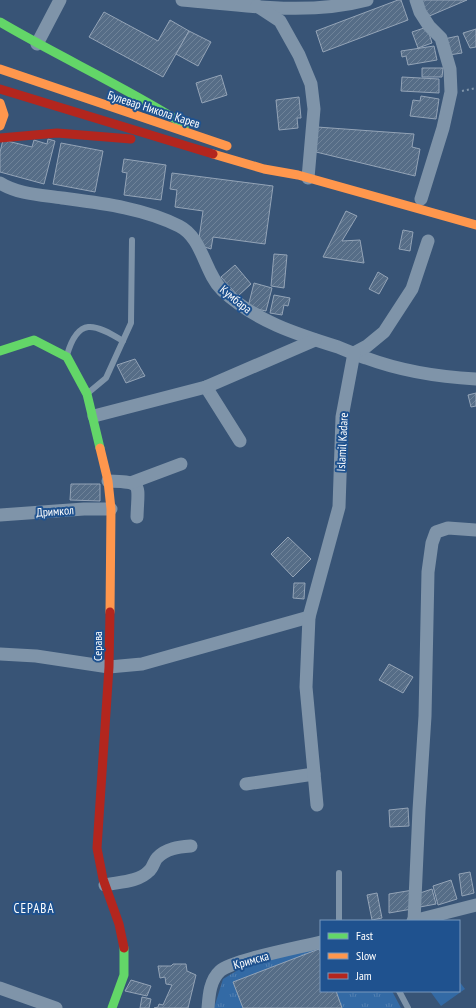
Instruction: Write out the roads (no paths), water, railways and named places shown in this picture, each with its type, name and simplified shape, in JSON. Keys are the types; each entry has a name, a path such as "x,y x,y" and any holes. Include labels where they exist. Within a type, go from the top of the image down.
{"street":[{"path":"37,44 60,0"},
{"path":"182,0 258,3 308,9 352,4 367,0"},
{"path":"416,0 423,17 441,38 450,69 451,92 443,128 421,198"},
{"path":"258,3 280,21 299,55 311,84 314,109 303,176"},
{"path":"0,22 37,44 157,107 206,138"},
{"name":"Булевар Никола Карев","path":"0,69 233,148"},
{"name":"Булевар Никола Карев","path":"0,89 123,128 264,168 303,176 476,225"},
{"path":"0,103 4,115 0,126"},
{"path":"0,138 57,133 85,134 203,150"},
{"name":"Булевар Никола Карев","path":"268,160 303,176"},
{"name":"Кумбара","path":"0,183 12,189 129,209 181,226 196,242 209,270 221,289 248,310 276,327 401,368 446,378 476,379"},
{"path":"354,353 384,332 412,290 428,241"},
{"path":"0,351 34,340 67,357"},
{"path":"94,416 206,386 315,340"},
{"name":"Islamil Kadare","path":"317,805 306,687 309,617 339,507 342,418 354,353"},
{"name":"Серава","path":"67,357 87,394 94,416 108,481 111,509 108,667 96,848 99,868 124,937 125,972 112,1008"},
{"path":"206,386 240,441"},
{"path":"108,481 133,482 181,464"},
{"path":"133,482 138,490 137,517"},
{"name":"Дримкол","path":"0,515 84,509 111,509"},
{"path":"414,920 418,810 425,716 428,572 432,543 436,532 448,528 476,530"},
{"path":"0,654 36,656 108,667 142,664 309,617"},
{"path":"246,784 314,774"},
{"path":"105,885 138,878 150,871 156,858 166,850 191,846"},
{"path":"418,920 476,905"},
{"name":"Кримска","path":"208,1008 210,989 214,978 221,970 247,960 320,942"},
{"path":"0,988 56,1008"}],"lane":[{"path":"87,394 106,378 131,323 132,240"},
{"path":"67,357 72,340 79,330 88,325 103,328 123,340"},
{"path":"339,873 339,920"},
{"path":"400,992 408,1008"}],"district":[{"name":"СЕРАВА","path":"34,908"}]}
